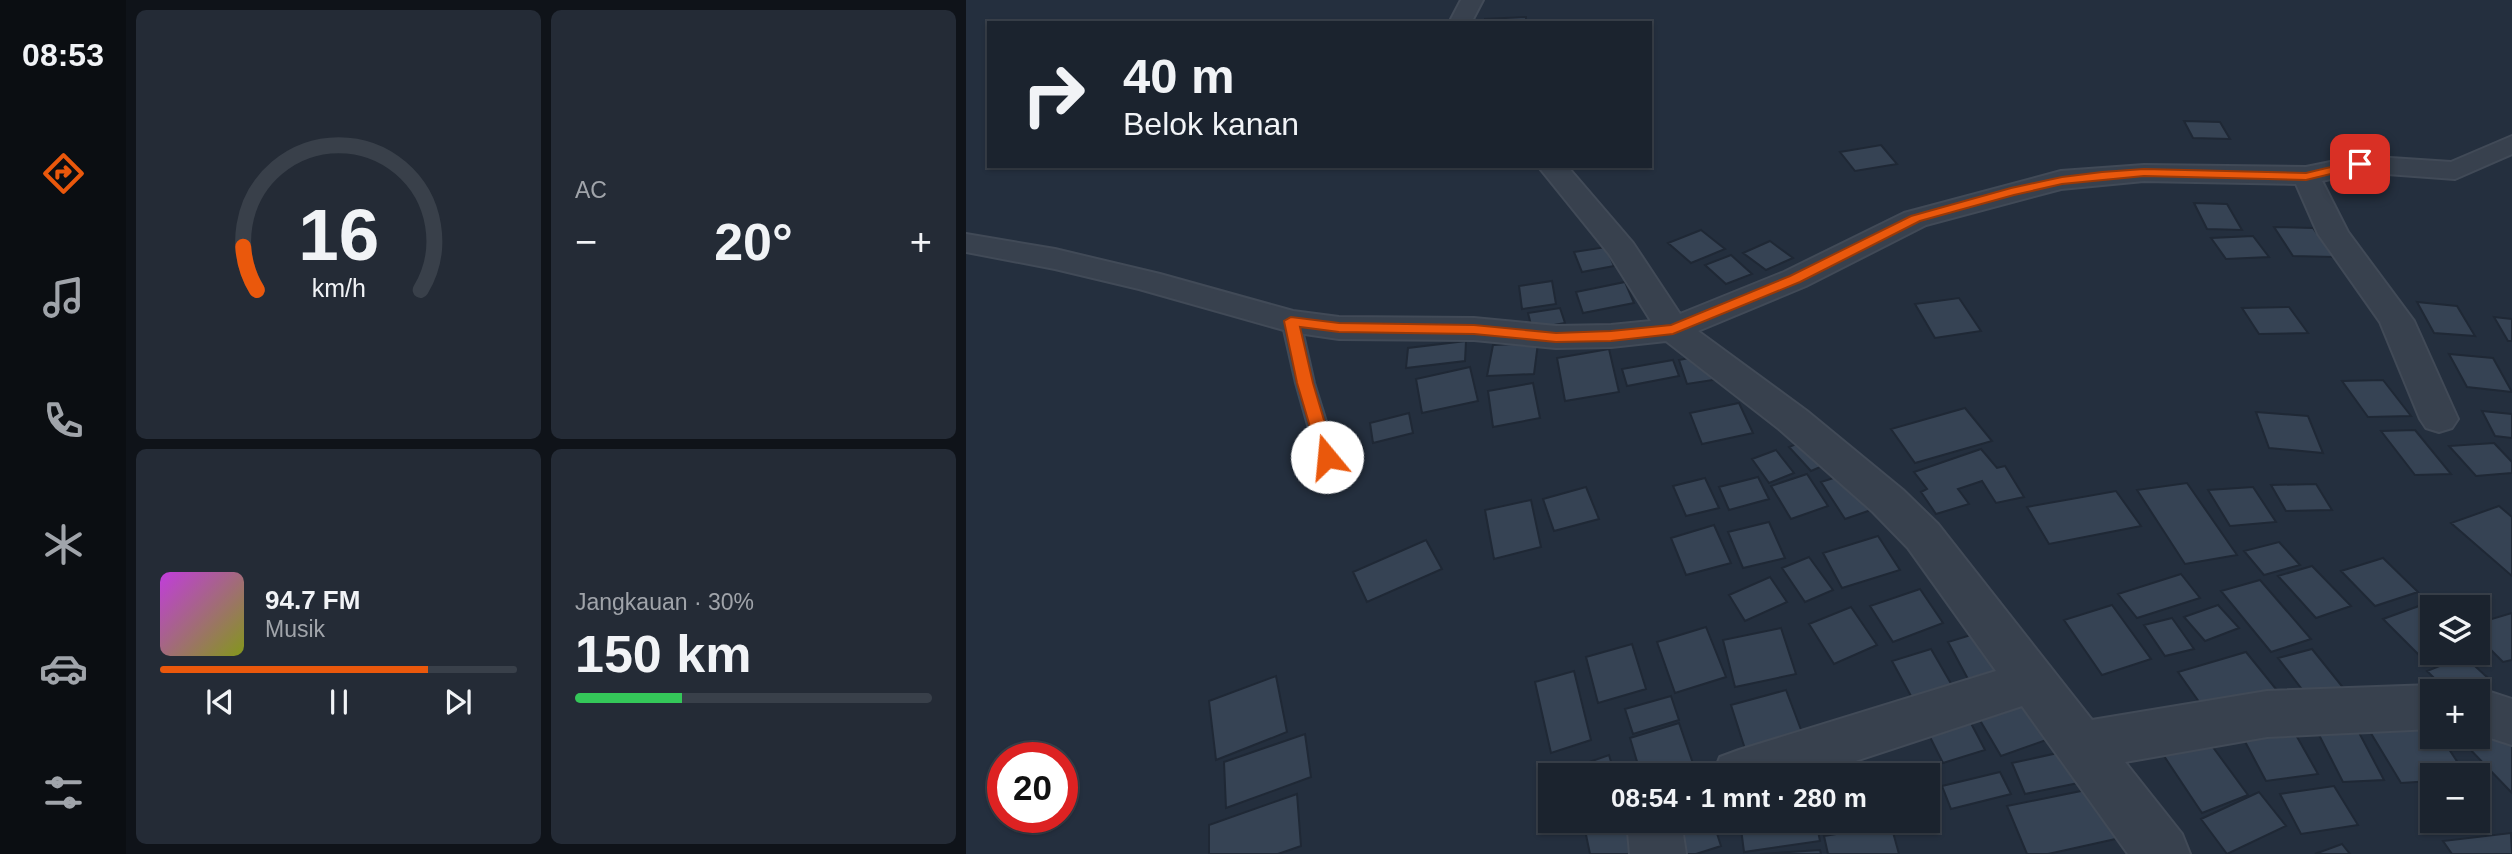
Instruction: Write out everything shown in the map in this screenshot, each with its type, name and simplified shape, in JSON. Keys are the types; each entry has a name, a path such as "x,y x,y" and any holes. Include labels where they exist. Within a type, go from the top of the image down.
{"street":[{"path":"1461,21 1472,0"},
{"path":"966,243 1055,259 1148,281 1291,321 1339,328 1474,329 1556,337 1611,336 1673,329 1795,279 1915,219 2062,180 2144,173 2306,176 2360,164 2455,171 2512,144"},
{"path":"1554,168 1622,250 1673,329 1793,420 1888,501 1923,536 2162,854"},
{"path":"2306,176 2333,234 2397,321 2439,419"},
{"path":"1776,763 2032,681"},
{"path":"2082,746 2267,714 2420,708"},
{"path":"2490,715 2512,722"},
{"path":"1655,833 1658,854"}],"lane":[{"path":"1291,321 1305,383 1327,457"}],"building":[{"path":"1526,17 1526,21 1484,21"},
{"path":"2184,121 2220,122 2230,139 2193,138"},
{"path":"1881,145 1897,164 1855,171 1840,152"},
{"path":"2194,203 2227,204 2242,230 2207,229"},
{"path":"2274,227 2313,228 2334,257 2293,256"},
{"path":"1701,230 1725,249 1691,263 1668,243"},
{"path":"2253,236 2269,257 2226,259 2211,238"},
{"path":"1770,241 1793,258 1766,270 1743,253"},
{"path":"1606,247 1614,266 1582,272 1574,252"},
{"path":"1731,255 1752,274 1726,284 1705,265"},
{"path":"1552,281 1556,304 1522,309 1519,286"},
{"path":"1625,282 1634,303 1583,313 1576,292"},
{"path":"1959,298 1981,331 1935,338 1915,304"},
{"path":"2417,302 2457,306 2475,336 2434,333"},
{"path":"2289,307 2308,333 2259,334 2242,308"},
{"path":"1560,308 1565,323 1532,329 1528,313"},
{"path":"2494,317 2512,319 2512,341 2508,341"},
{"path":"1466,341 1465,361 1406,368 1408,348"},
{"path":"1538,343 1534,374 1487,376 1493,345"},
{"path":"1609,349 1619,392 1565,401 1557,358"},
{"path":"2449,354 2493,358 2512,392 2467,387"},
{"path":"1705,355 1713,380 1687,384 1679,360"},
{"path":"1673,360 1679,376 1627,386 1622,369"},
{"path":"1470,367 1478,401 1422,413 1416,379"},
{"path":"2383,380 2411,416 2368,417 2342,381"},
{"path":"1533,383 1540,418 1493,427 1488,391"},
{"path":"1739,403 1753,433 1702,444 1690,413"},
{"path":"1965,408 1992,441 1915,463 1891,429"},
{"path":"2482,411 2512,414 2512,438 2495,436"},
{"path":"2256,412 2308,416 2323,453 2269,448"},
{"path":"1409,413 1413,433 1373,443 1370,423"},
{"path":"2415,430 2451,474 2415,475 2381,431"},
{"path":"1803,441 1825,465 1811,471 1789,447"},
{"path":"2494,443 2512,462 2512,473 2476,476 2449,446"},
{"path":"1981,449 1997,468 2005,466 2024,497 1996,503 1982,481 1958,489 1969,504 1936,514 1921,492 1927,489 1914,472"},
{"path":"1776,450 1794,473 1769,483 1752,459"},
{"path":"1849,473 1874,509 1845,519 1821,482"},
{"path":"1807,474 1828,506 1791,519 1771,486"},
{"path":"1758,477 1769,499 1729,510 1719,487"},
{"path":"1705,478 1719,508 1686,516 1673,486"},
{"path":"2187,483 2237,555 2185,564 2137,490"},
{"path":"2316,484 2332,510 2286,511 2271,485"},
{"path":"1586,487 1599,519 1554,531 1543,499"},
{"path":"2253,487 2276,522 2230,526 2208,490"},
{"path":"2116,491 2141,526 2049,544 2027,507"},
{"path":"1531,500 1541,547 1494,559 1485,510"},
{"path":"2499,506 2512,517 2512,576 2451,523"},
{"path":"1769,522 1785,558 1743,568 1728,532"},
{"path":"1714,525 1731,563 1686,575 1671,538"},
{"path":"1878,536 1900,570 1842,588 1823,553"},
{"path":"1426,540 1442,569 1367,602 1353,572"},
{"path":"2279,542 2300,565 2264,575 2244,551"},
{"path":"1809,557 1833,590 1805,602 1782,568"},
{"path":"2383,558 2418,592 2375,606 2341,571"},
{"path":"2312,566 2351,606 2316,618 2278,576"},
{"path":"2181,574 2200,598 2137,618 2118,594"},
{"path":"1770,577 1787,602 1745,621 1729,595"},
{"path":"2260,580 2311,639 2271,652 2221,591"},
{"path":"1920,589 1943,623 1893,642 1870,606"},
{"path":"2112,605 2151,659 2102,675 2064,620"},
{"path":"2218,605 2239,628 2205,641 2184,617"},
{"path":"2420,606 2420,656 2383,619"},
{"path":"1851,607 1877,645 1834,664 1809,624"},
{"path":"2512,613 2512,660 2503,662 2490,649 2490,619"},
{"path":"2172,618 2194,649 2165,656 2144,625"},
{"path":"1706,627 1726,677 1675,693 1657,642"},
{"path":"1781,628 1796,674 1735,687 1723,640"},
{"path":"1987,630 2009,667 1968,679 1948,642"},
{"path":"1632,644 1646,689 1598,703 1586,657"},
{"path":"1931,649 1957,694 1917,707 1892,661"},
{"path":"2312,649 2349,695 2314,705 2278,658"},
{"path":"2246,652 2280,694 2209,716 2178,672"},
{"path":"2442,665 2474,665 2488,678 2435,679 2427,671"},
{"path":"1574,671 1591,740 1551,753 1535,682"},
{"path":"1276,676 1287,732 1216,760 1209,701"},
{"path":"2017,689 2049,739 2001,756 1971,705"},
{"path":"1786,690 1803,735 1746,752 1731,705"},
{"path":"1671,696 1679,720 1633,734 1625,709"},
{"path":"1964,710 1985,750 1943,763 1923,723"},
{"path":"1679,723 1693,763 1637,763 1630,738"},
{"path":"2507,724 2512,730 2512,793 2490,770 2490,763 2483,763 2470,749 2490,749 2490,732"},
{"path":"2355,725 2384,780 2343,782 2315,727"},
{"path":"2420,726 2420,749 2449,749 2458,763 2420,763 2420,782 2401,783 2369,730"},
{"path":"2292,728 2318,774 2266,781 2241,734"},
{"path":"1305,734 1311,777 1226,808 1224,762"},
{"path":"2204,735 2248,795 2202,813 2160,750"},
{"path":"2067,751 2083,782 2025,794 2012,763"},
{"path":"1609,755 1611,763 1586,763"},
{"path":"2000,772 2011,794 1951,809 1942,786"},
{"path":"2334,786 2358,825 2301,834 2280,794"},
{"path":"2096,788 2120,838 2048,854 2027,854 2007,806"},
{"path":"2259,792 2286,826 2227,854 2201,819"},
{"path":"1297,794 1301,846 1278,854 1209,854 1209,825"},
{"path":"1586,833 1650,833 1654,848 1636,854 1590,854"},
{"path":"1661,833 1717,833 1721,846 1696,854 1667,854"},
{"path":"1742,833 1818,833 1820,841 1744,852"},
{"path":"1842,833 1893,833 1899,854 1828,854 1824,836"},
{"path":"2511,833 2512,854 2452,854 2443,841"},
{"path":"2342,844 2350,854 2315,854"},
{"path":"1820,850 1821,854 1760,854"}],"route":[{"path":"1327,457 1305,383 1291,321 1339,328 1474,329 1556,337 1611,336 1673,329 1795,279 1915,219 2011,192 2062,180 2102,176 2144,173 2306,176 2360,164"}]}
